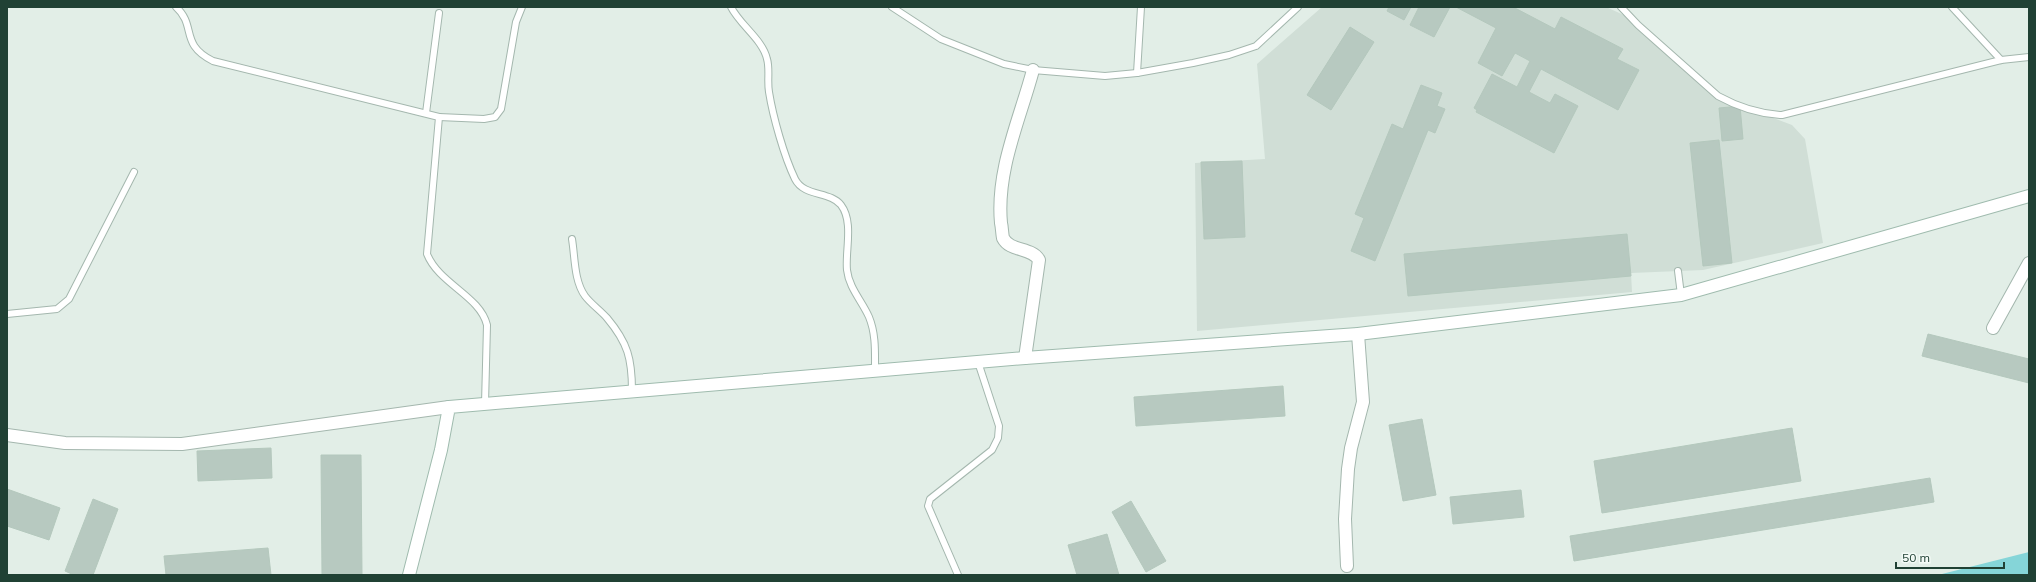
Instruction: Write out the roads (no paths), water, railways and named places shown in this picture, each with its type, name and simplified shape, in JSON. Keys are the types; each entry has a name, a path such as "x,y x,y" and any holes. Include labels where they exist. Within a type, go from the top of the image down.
{"street":[{"path":"1025,358 1039,260 1033,253 1006,242 1003,236 1000,214 1008,152 1033,70"},
{"path":"7,435 66,443 182,444 449,407 1025,358 1358,334 1681,295 2029,196"},
{"path":"1993,328 2029,263"},
{"path":"1347,566 1345,519 1348,469 1351,448 1363,402 1358,334"},
{"path":"409,575 441,450 449,407"}],"lane":[{"path":"176,7 183,13 194,47 201,54 213,61 439,117 484,119 495,117 501,109 516,22 522,7"},
{"path":"731,7 741,23 764,51 767,59 768,91 776,124 796,180 803,189 828,197 840,204 844,211 848,228 847,270 850,284 869,317 874,332 876,370"},
{"path":"892,7 941,39 1004,64 1033,70 1105,76 1137,73 1229,55 1256,46 1298,7"},
{"path":"1137,73 1141,7"},
{"path":"1621,7 1638,25 1718,96 1753,110 1770,114 1782,115 2002,60 2029,57"},
{"path":"1952,7 2002,60"},
{"path":"426,113 439,13"},
{"path":"439,117 427,254 438,273 479,309 486,318 485,404"},
{"path":"7,314 57,309 69,299 134,172"},
{"path":"572,239 578,283 585,296 607,318 627,347 632,369 632,391"},
{"path":"1678,271 1681,295"},
{"path":"958,575 928,506 930,499 992,450 998,438 999,426 978,362"}],"water":[{"path":"2029,552 2029,575 1938,575"}]}
